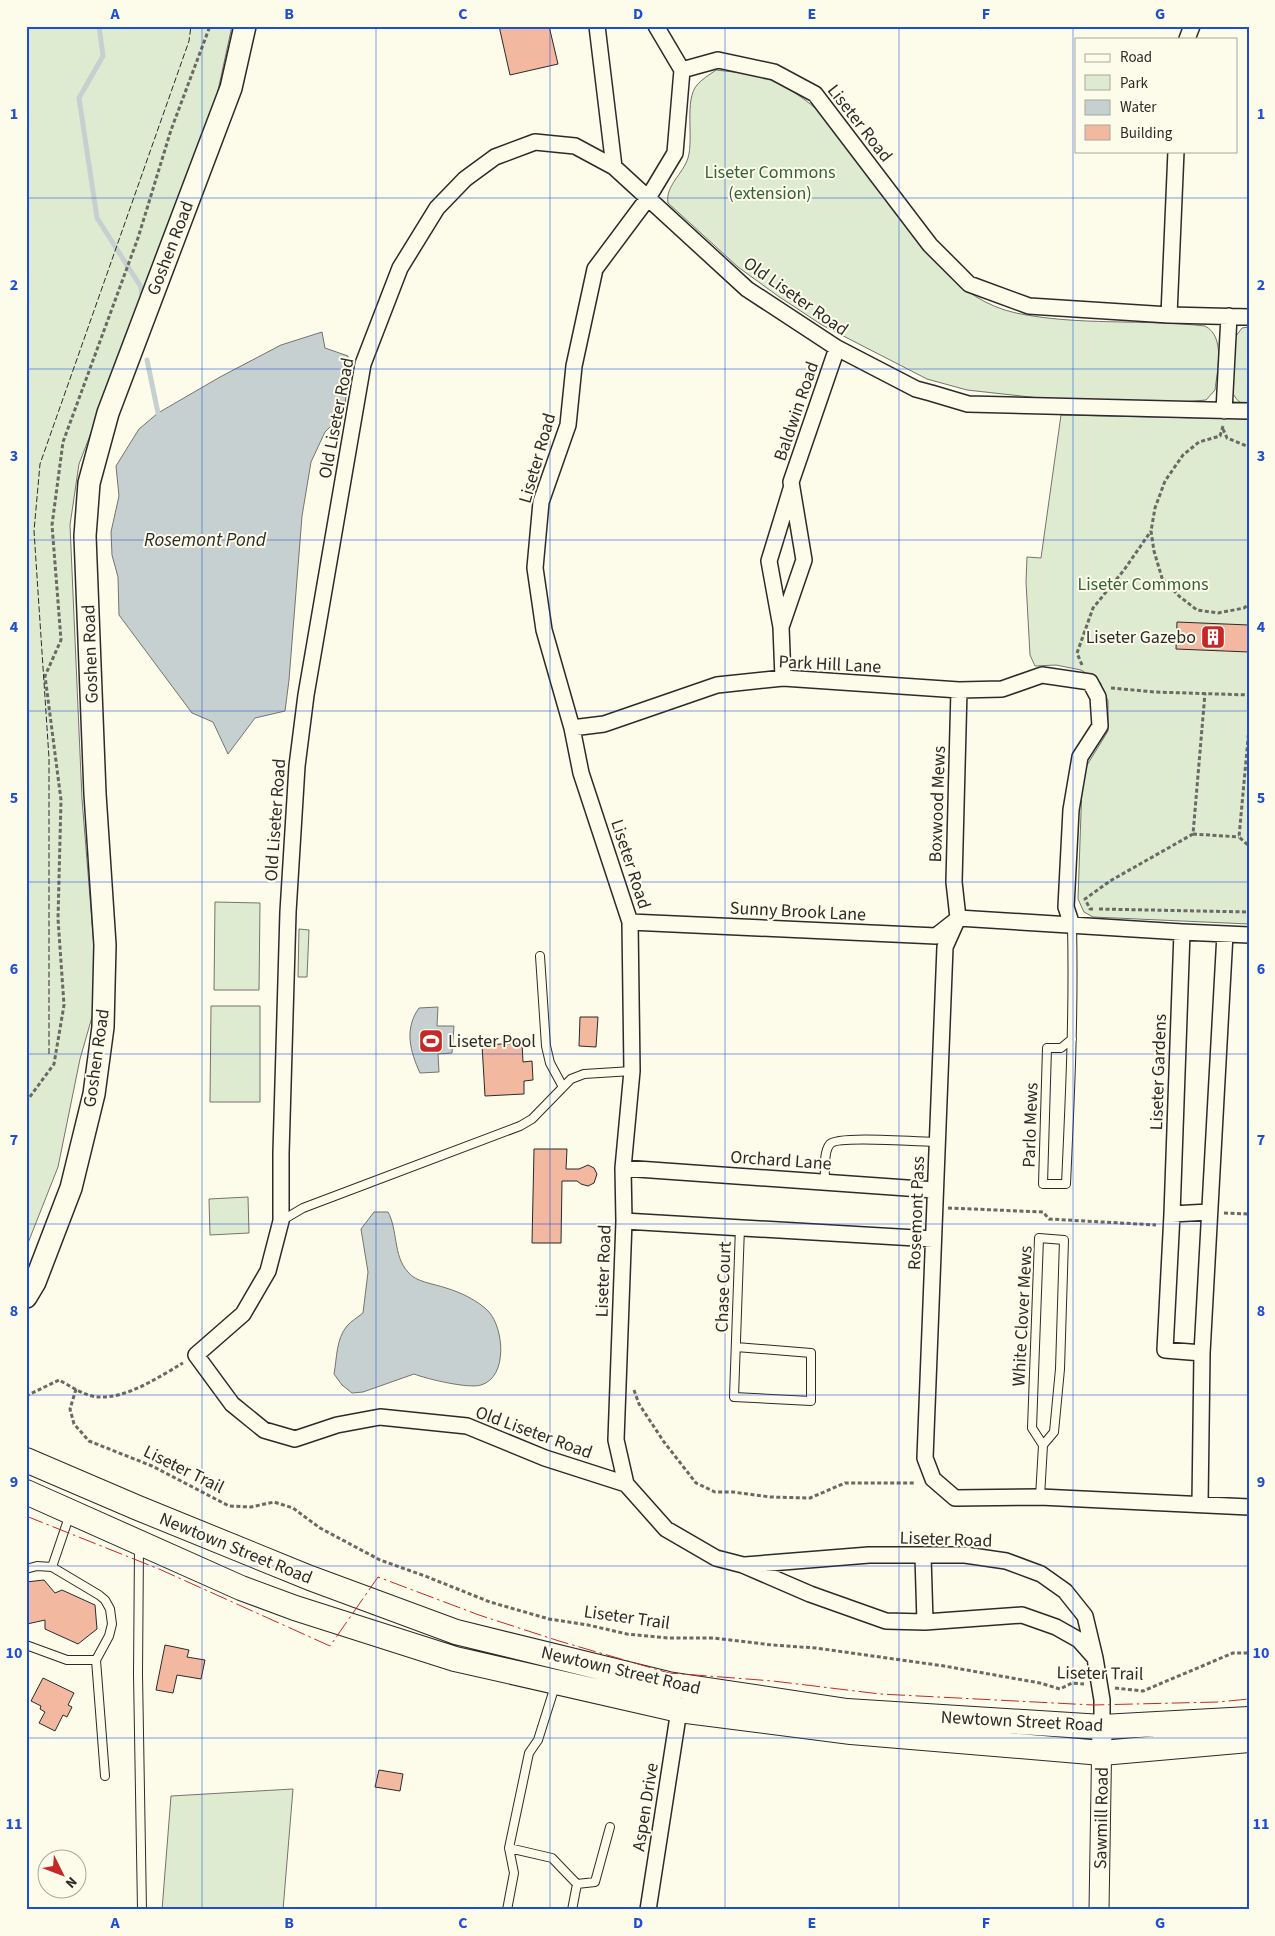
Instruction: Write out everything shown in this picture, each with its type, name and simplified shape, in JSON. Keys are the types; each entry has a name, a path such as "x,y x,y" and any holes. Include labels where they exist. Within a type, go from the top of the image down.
{"main road":[{"name":"Goshen Road","path":"26,1297 35,1282 71,1188 94,1094 103,1027 105,945 95,784 85,536 89,483 108,413 231,88 245,26"},
{"name":"Newtown Street Road","path":"26,1460 138,1508 317,1580 456,1632 668,1684 848,1711 1102,1727 1249,1720"},
{"name":"Newtown Street Road","path":"26,1492 240,1588 311,1613 455,1659 679,1710 851,1732 1102,1752 1249,1740"},
{"path":"311,1613 317,1580"}],"street":[{"path":"597,26 614,168"},
{"path":"656,26 682,70"},
{"path":"1187,38 1192,26"},
{"name":"Liseter Road","path":"1095,1658 1079,1640 1056,1627 1022,1615 925,1622 886,1621 810,1594 743,1565 716,1558 666,1529 626,1484 616,1440 624,1221 623,1168 632,1071 630,922 581,773 572,728 544,630 535,568 541,502 568,425 574,366 595,269 648,198 675,153 682,70 718,60 774,72 815,94 930,245 968,284 1029,306 1169,316 1249,317"},
{"name":"Old Liseter Road","path":"626,1484 545,1458 467,1426 380,1417 337,1425 296,1439 264,1430 232,1404 196,1355 243,1314 268,1271 281,1221 281,1153 288,912 297,766 306,695 363,364 400,268 437,208 465,179 495,157 535,142 575,146 614,168 747,289 837,348 916,389 968,404 1249,411"},
{"path":"1169,316 1176,152"},
{"path":"1224,411 1229,316"},
{"name":"Baldwin Road","path":"783,678 781,627 769,561 792,484 837,348"},
{"name":"Baldwin Road","path":"781,627 804,560 792,484"},
{"name":"Park Hill Lane","path":"572,728 604,724 717,685 783,678 959,690 1002,689 1042,675 1090,682"},
{"path":"1072,925 1066,907 1071,810 1080,757 1100,726 1098,697 1090,682"},
{"name":"Boxwood Mews","path":"958,918 954,882 959,690"},
{"path":"958,918 1249,935"},
{"name":"Sunny Brook Lane","path":"630,922 936,936 958,918"},
{"name":"Rosemont Pass","path":"958,918 945,947 925,1458 933,1479 955,1498 1040,1497 1249,1508"},
{"name":"Liseter Gardens","path":"1182,932 1172,1220 1165,1350 1202,1354"},
{"path":"1200,1504 1202,1354 1208,1212 1225,934"},
{"name":"Orchard Lane","path":"623,1168 935,1190"},
{"path":"1172,1220 1208,1212"},
{"path":"624,1221 933,1239"},
{"name":"Liseter Road","path":"743,1565 869,1556 965,1556 1006,1561 1041,1574 1065,1591 1085,1616 1100,1686 1102,1727"},
{"path":"924,1556 925,1622"},
{"name":"Aspen Drive","path":"648,1910 679,1710"},
{"name":"Sawmill Road","path":"1099,1910 1102,1727"}],"lane":[{"name":"Parlo Mews","path":"1072,925 1072,1039 1066,1184 1043,1184 1047,1048 1061,1048 1072,1039"},
{"path":"540,956 546,1046 550,1063 563,1087"},
{"path":"281,1221 303,1208 520,1126 532,1119 571,1080 584,1074 632,1071"},
{"path":"824,1182 828,1149 831,1143 836,1140 862,1139 937,1142"},
{"name":"Chase Court","path":"736,1348 811,1353 811,1401 734,1397 740,1227"},
{"name":"White Clover Mews","path":"1040,1497 1043,1445 1032,1428 1039,1238 1064,1240 1060,1369 1054,1432 1043,1445"},
{"path":"52,1567 71,1512"},
{"path":"139,1544 138,1674 142,1910"},
{"path":"26,1570 37,1566 52,1567 99,1595 105,1600 110,1609 112,1624 109,1636 96,1660 104,1776"},
{"path":"26,1645 67,1660 96,1660"},
{"path":"507,1910 514,1873 509,1848 529,1753 538,1740 556,1682"},
{"path":"577,1884 595,1882 610,1827"},
{"path":"509,1848 552,1858 577,1884"},
{"path":"572,1910 577,1884"}],"path":[{"path":"1249,447 1227,438 1222,428 1220,436 1199,442 1182,454 1165,481 1155,508 1151,531 1155,556 1162,578 1179,596 1197,610 1218,613 1244,608 1249,604"},
{"path":"1151,531 1124,570 1093,608 1077,653 1090,682 1102,688 1249,695"},
{"path":"1193,834 1204,693"},
{"path":"1239,837 1249,728"},
{"path":"1249,846 1239,837 1193,834 1110,881 1086,899 1090,909 1249,912"},
{"path":"934,1207 1043,1212 1049,1219 1172,1220"},
{"path":"1208,1212 1249,1214"},
{"path":"26,1396 59,1380 96,1397 118,1396 158,1377 196,1355"},
{"path":"633,1388 640,1404 680,1463 696,1483 715,1492 733,1492 770,1497 810,1498 845,1483 915,1483"},
{"name":"Liseter Trail","path":"76,1389 70,1409 74,1424 89,1441 152,1466 229,1506 251,1507 274,1502 293,1508 320,1528 380,1560 490,1602 532,1614 628,1634 668,1638 714,1638 816,1648 944,1666 1040,1683 1060,1689 1072,1684 1143,1691 1233,1653 1249,1652"}],"green space":[{"path":"26,26 232,26 212,118 79,464 70,525 82,799 98,996 80,1059 58,1167 26,1248"},
{"name":"Liseter Commons (extension)","path":"716,70 752,74 771,80 803,98 824,116 928,253 958,284 975,296 995,306 1016,313 1039,317 1063,320 1205,326 1212,331 1218,346 1219,355 1215,390 1206,400 1184,402 1039,398 967,390 927,379 822,325 738,267 668,203 669,191 686,164 690,150 690,109 693,92 699,83"},
{"path":"1249,327 1249,405 1246,405 1241,403 1232,392 1233,340 1242,328"},
{"name":"Liseter Commons","path":"1061,415 1249,419 1249,924 1093,917 1084,912 1078,899 1084,770 1108,731 1108,701 1100,682 1081,670 1056,665 1035,666 1030,655 1026,582 1027,557 1041,558"},
{"path":"215,902 260,903 259,990 214,990"},
{"path":"299,929 309,930 307,977 298,977"},
{"path":"211,1006 260,1006 260,1102 210,1102"},
{"path":"248,1197 249,1233 210,1235 209,1199"},
{"path":"293,1789 283,1910 162,1910 171,1796"}],"water":[{"name":"Rosemont Pond","path":"322,332 325,348 348,356 345,412 325,432 311,462 302,516 285,711 255,718 228,754 213,722 192,713 119,615 118,577 112,555 111,532 119,496 116,466 139,429 158,413 220,377 281,345"},
{"name":"Liseter Pool","path":"438,1007 437,1026 454,1026 452,1053 438,1054 439,1072 420,1073 411,1048 411,1024 419,1008"},
{"path":"374,1212 388,1212 400,1258 403,1266 411,1275 420,1280 463,1294 489,1312 498,1329 501,1352 496,1373 490,1380 481,1385 467,1386 438,1381 414,1374 363,1392 352,1393 342,1385 334,1374 343,1331 350,1322 363,1313 368,1272 361,1229"}],"building":[{"path":"499,26 549,26 558,64 510,75"},
{"name":"Liseter Gazebo","path":"1177,622 1249,625 1249,652 1176,649"},
{"path":"580,1017 598,1017 596,1047 579,1046"},
{"path":"522,1043 523,1062 532,1061 533,1080 524,1081 524,1094 485,1096 482,1045"},
{"path":"534,1149 567,1149 566,1169 579,1169 588,1165 594,1168 597,1174 594,1183 588,1186 577,1181 562,1181 561,1243 532,1243"},
{"path":"44,1580 55,1593 62,1590 95,1605 97,1629 78,1644 45,1629 45,1620 26,1623 26,1582"},
{"path":"165,1645 189,1650 187,1657 205,1660 201,1679 177,1675 173,1693 156,1690"},
{"path":"43,1678 74,1693 68,1705 72,1707 67,1717 63,1715 55,1731 39,1723 45,1712 40,1709 41,1706 31,1701"},
{"path":"379,1770 403,1774 400,1791 375,1787"}],"waterway":[{"path":"99,26 103,56 79,98 97,218 141,287 142,300"},
{"path":"147,360 158,413"}],"fence":[{"path":"49,1054 49,758 34,531 40,464 189,41 191,26"}],"power":[{"path":"26,1516 159,1569 330,1646 378,1577 479,1615 559,1641 669,1673 773,1681 880,1694 1093,1705 1218,1702 1249,1699"}],"place":[{"name":"Liseter Gazebo","path":"1213,637"},
{"name":"Liseter Pool","path":"431,1041"}]}
